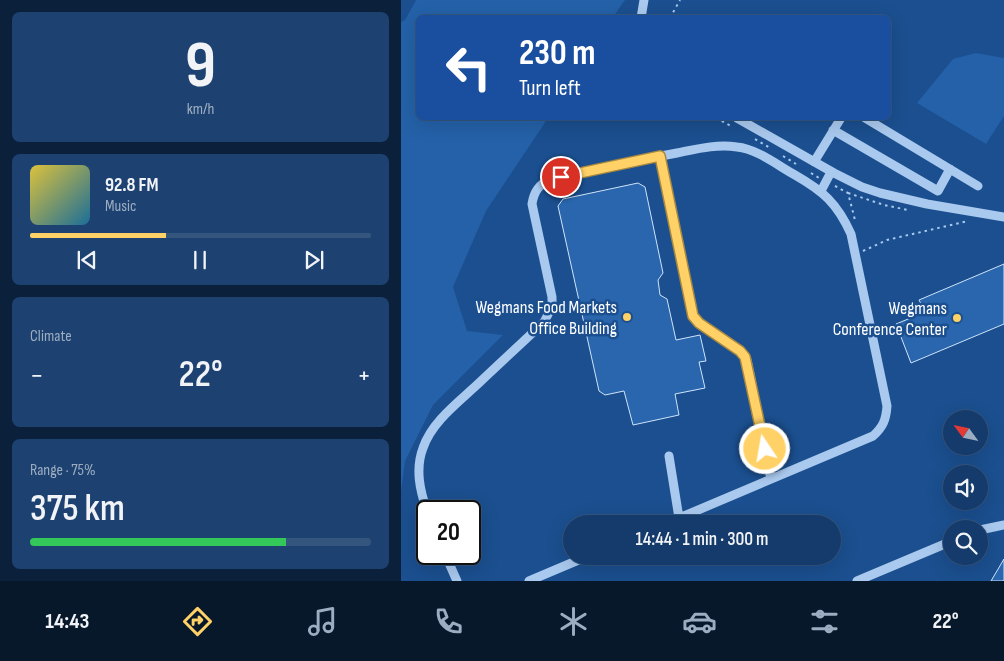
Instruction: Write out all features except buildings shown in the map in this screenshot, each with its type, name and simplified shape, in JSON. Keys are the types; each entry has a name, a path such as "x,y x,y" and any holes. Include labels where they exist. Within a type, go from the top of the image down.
{"street":[{"path":"641,15 643,0"},
{"path":"740,120 849,182 880,193 936,205 1004,216"},
{"path":"814,162 840,120"},
{"path":"868,120 978,186"},
{"path":"833,130 938,191"},
{"path":"423,500 419,472 420,458 427,439 453,407 544,322 552,306 552,297 533,204 537,189 542,183 550,179 713,145 738,147 758,154 821,191 835,204 851,234 887,406 886,418 881,429 873,436 686,515"},
{"path":"660,156 693,316 699,323 740,351 745,357 771,479"},
{"path":"936,205 938,191 950,169"},
{"path":"821,191 831,172"},
{"path":"669,456 679,515"},
{"path":"988,528 1004,525"},
{"path":"857,581 943,545"},
{"path":"450,565 457,581"},
{"path":"529,581 567,565"}],"path":[{"path":"671,15 680,0"},
{"path":"719,120 737,129"},
{"path":"750,137 773,150"},
{"path":"781,155 801,167"},
{"path":"807,171 848,193 855,220"},
{"path":"862,247 863,251 887,240 968,221"}],"shaded area":[{"path":"416,0 625,0 614,15 416,15 416,120 547,120 486,211 453,287 467,331 503,335 433,405 405,461 401,492 401,22 405,20"},
{"path":"976,53 1004,58 1004,116 986,144 917,103 953,59"}],"place":[{"name":"Wegmans Food Markets Office Building","path":"627,317"},
{"name":"Wegmans Conference Center","path":"957,318"}],"route":[{"path":"561,177 660,156 693,316 699,323 740,351 747,360 765,449"}]}
